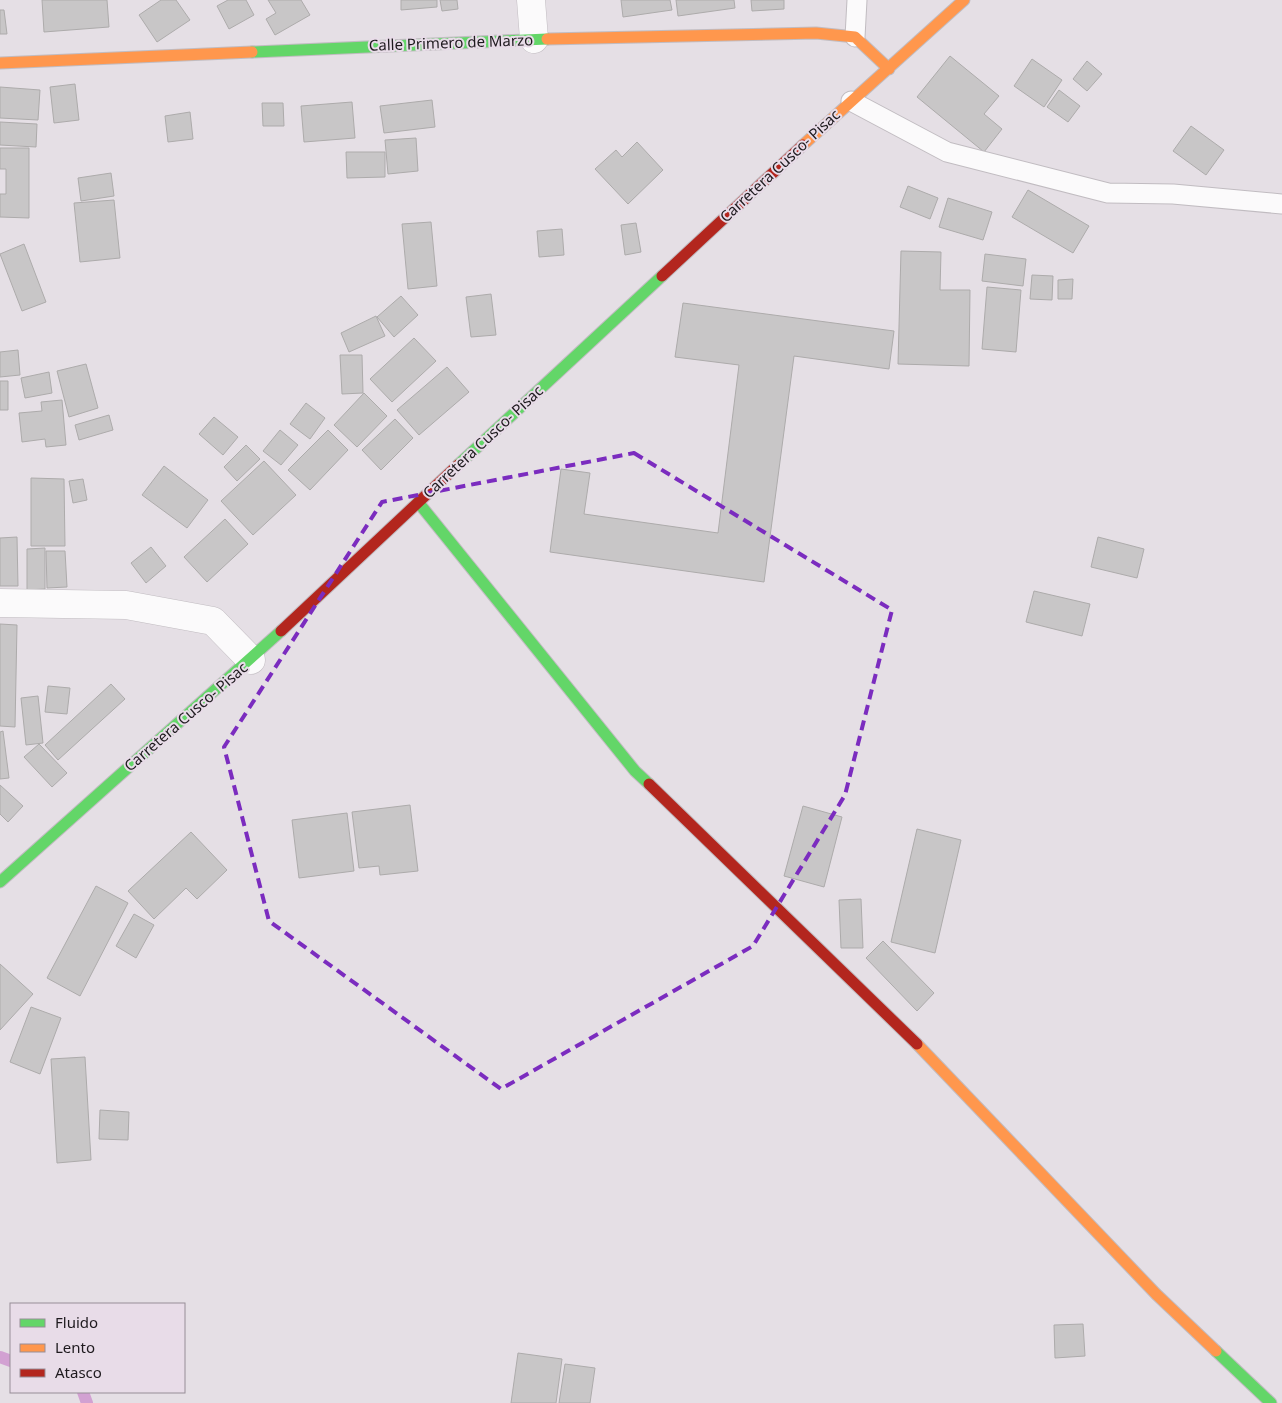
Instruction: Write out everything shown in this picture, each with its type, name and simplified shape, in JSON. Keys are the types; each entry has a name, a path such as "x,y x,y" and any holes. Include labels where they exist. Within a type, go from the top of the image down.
{"main road":[{"name":"Carretera Cusco- Pisac","path":"0,882 251,660 418,502 851,101 964,0"},
{"name":"Calle Primero de Marzo","path":"0,63 534,39 816,33 855,37"},
{"path":"855,37 889,69"},
{"path":"418,502 634,771 904,1030 1156,1294 1271,1403"}],"street":[{"path":"531,0 534,39"},
{"path":"0,603 126,605 213,621 251,660"}],"lane":[{"path":"855,37 857,0"},
{"path":"851,101 947,152 1108,193 1173,194 1282,204"}],"highlighted area":[{"path":"634,453 892,610 845,795 753,946 501,1089 269,921 224,747 382,502"}],"building":[{"path":"42,0 107,0 109,27 44,32"},
{"path":"161,0 176,0 190,20 157,42 139,15"},
{"path":"228,0 246,0 254,15 229,29 217,6"},
{"path":"268,0 301,0 310,15 275,35 266,19 276,13"},
{"path":"401,0 437,0 437,7 401,10"},
{"path":"440,0 457,0 458,9 442,11"},
{"path":"621,0 670,0 672,10 623,17"},
{"path":"676,0 734,0 735,8 678,16"},
{"path":"751,0 784,0 784,9 752,11"},
{"path":"0,10 4,10 7,34 0,34"},
{"path":"950,56 999,96 984,114 1002,129 984,152 917,97"},
{"path":"1032,59 1062,80 1044,107 1014,86"},
{"path":"1087,61 1102,74 1087,91 1073,79"},
{"path":"75,84 79,120 54,123 50,87"},
{"path":"0,87 40,90 38,120 0,118"},
{"path":"1059,90 1080,106 1068,122 1047,107"},
{"path":"432,100 435,127 384,133 380,106"},
{"path":"352,102 355,138 304,142 301,106"},
{"path":"262,103 283,103 284,126 263,126"},
{"path":"190,112 193,139 168,142 165,116"},
{"path":"0,122 37,124 36,147 0,145"},
{"path":"1191,126 1224,150 1206,175 1173,151"},
{"path":"416,138 418,171 388,174 385,140"},
{"path":"637,142 663,170 628,204 595,169 616,150 622,157"},
{"path":"0,148 29,148 29,218 0,217 0,194 6,194 6,169 0,169"},
{"path":"346,152 385,152 385,177 347,178"},
{"path":"111,173 114,196 81,201 78,178"},
{"path":"908,186 938,198 930,219 900,207"},
{"path":"1028,190 1089,226 1073,253 1012,217"},
{"path":"948,198 992,212 983,240 939,227"},
{"path":"114,200 120,258 80,262 74,203"},
{"path":"431,222 437,286 408,289 402,224"},
{"path":"636,223 641,252 625,255 621,225"},
{"path":"562,229 564,255 539,257 537,231"},
{"path":"24,244 46,302 22,311 0,254"},
{"path":"901,251 941,252 940,290 970,290 969,366 898,364"},
{"path":"985,254 1026,259 1023,286 982,281"},
{"path":"1032,275 1053,276 1052,300 1030,299"},
{"path":"1073,279 1072,299 1058,299 1058,280"},
{"path":"987,287 1021,290 1016,352 982,349"},
{"path":"491,294 496,335 471,337 466,297"},
{"path":"401,296 418,315 394,337 377,317"},
{"path":"683,303 894,331 889,369 794,356 764,582 550,552 561,469 590,473 584,514 718,533 739,365 675,357"},
{"path":"376,316 385,336 349,352 341,333"},
{"path":"414,338 436,361 392,402 370,379"},
{"path":"18,350 20,375 0,377 0,352"},
{"path":"340,355 362,355 363,393 342,394"},
{"path":"86,364 98,408 69,417 57,371"},
{"path":"447,367 469,392 419,435 397,410"},
{"path":"49,372 52,393 25,398 21,378"},
{"path":"0,381 8,381 8,410 0,410"},
{"path":"364,393 387,416 357,447 334,425"},
{"path":"62,400 66,445 46,447 45,439 22,442 19,413 42,411 41,402"},
{"path":"306,403 325,418 310,439 290,424"},
{"path":"109,415 113,430 79,440 75,425"},
{"path":"214,417 238,437 223,455 199,434"},
{"path":"395,419 413,438 381,470 362,450"},
{"path":"280,430 298,445 281,465 263,451"},
{"path":"328,430 348,450 310,490 288,470"},
{"path":"246,445 260,459 237,481 224,467"},
{"path":"264,461 296,495 253,535 221,501"},
{"path":"164,466 208,500 187,528 142,495"},
{"path":"31,478 64,479 65,546 31,546"},
{"path":"83,479 87,500 73,503 69,481"},
{"path":"225,519 248,544 207,582 184,557"},
{"path":"17,537 18,586 0,586 0,538"},
{"path":"1098,537 1144,549 1137,578 1091,567"},
{"path":"151,547 166,566 146,583 131,563"},
{"path":"45,548 45,589 27,590 27,549"},
{"path":"46,551 65,551 67,587 47,588"},
{"path":"1034,591 1090,604 1082,636 1026,622"},
{"path":"0,624 17,625 15,727 0,726"},
{"path":"111,684 125,699 58,760 45,745"},
{"path":"48,686 70,688 67,714 45,712"},
{"path":"38,696 43,743 26,745 21,698"},
{"path":"3,731 9,778 0,779 0,732"},
{"path":"39,744 67,773 52,787 24,757"},
{"path":"0,785 23,806 8,822 0,814"},
{"path":"410,805 418,871 380,875 379,866 359,868 352,812"},
{"path":"803,806 842,817 824,887 784,876"},
{"path":"347,813 354,871 299,878 292,820"},
{"path":"917,829 961,840 935,953 891,942"},
{"path":"191,832 227,870 197,899 186,888 154,919 128,891"},
{"path":"96,886 128,903 80,996 47,978"},
{"path":"861,899 863,948 841,948 839,900"},
{"path":"134,914 154,925 136,958 116,946"},
{"path":"883,941 934,993 917,1011 866,958"},
{"path":"0,964 33,994 0,1030"},
{"path":"31,1007 61,1018 40,1074 10,1062"},
{"path":"85,1057 91,1160 57,1163 51,1059"},
{"path":"100,1110 129,1112 128,1140 99,1139"},
{"path":"1083,1324 1085,1356 1055,1358 1054,1325"},
{"path":"518,1353 562,1359 556,1403 511,1403"},
{"path":"565,1364 595,1368 590,1403 559,1403"}],"waterway":[{"path":"0,1357 10,1361"},
{"path":"83,1393 87,1403"}],"traffic: fast":[{"path":"252,52 547,39"},
{"path":"458,465 662,276"},
{"path":"418,502 635,771 649,784"},
{"path":"0,882 281,631"},
{"path":"1216,1351 1271,1403"}],"traffic: slow":[{"path":"803,145 964,0"},
{"path":"547,39 816,33 855,37 889,69"},
{"path":"0,63 252,52"},
{"path":"917,1044 1156,1294 1216,1351"}],"traffic: jam":[{"path":"662,276 803,145"},
{"path":"281,631 458,465"},
{"path":"649,784 917,1044"}]}
